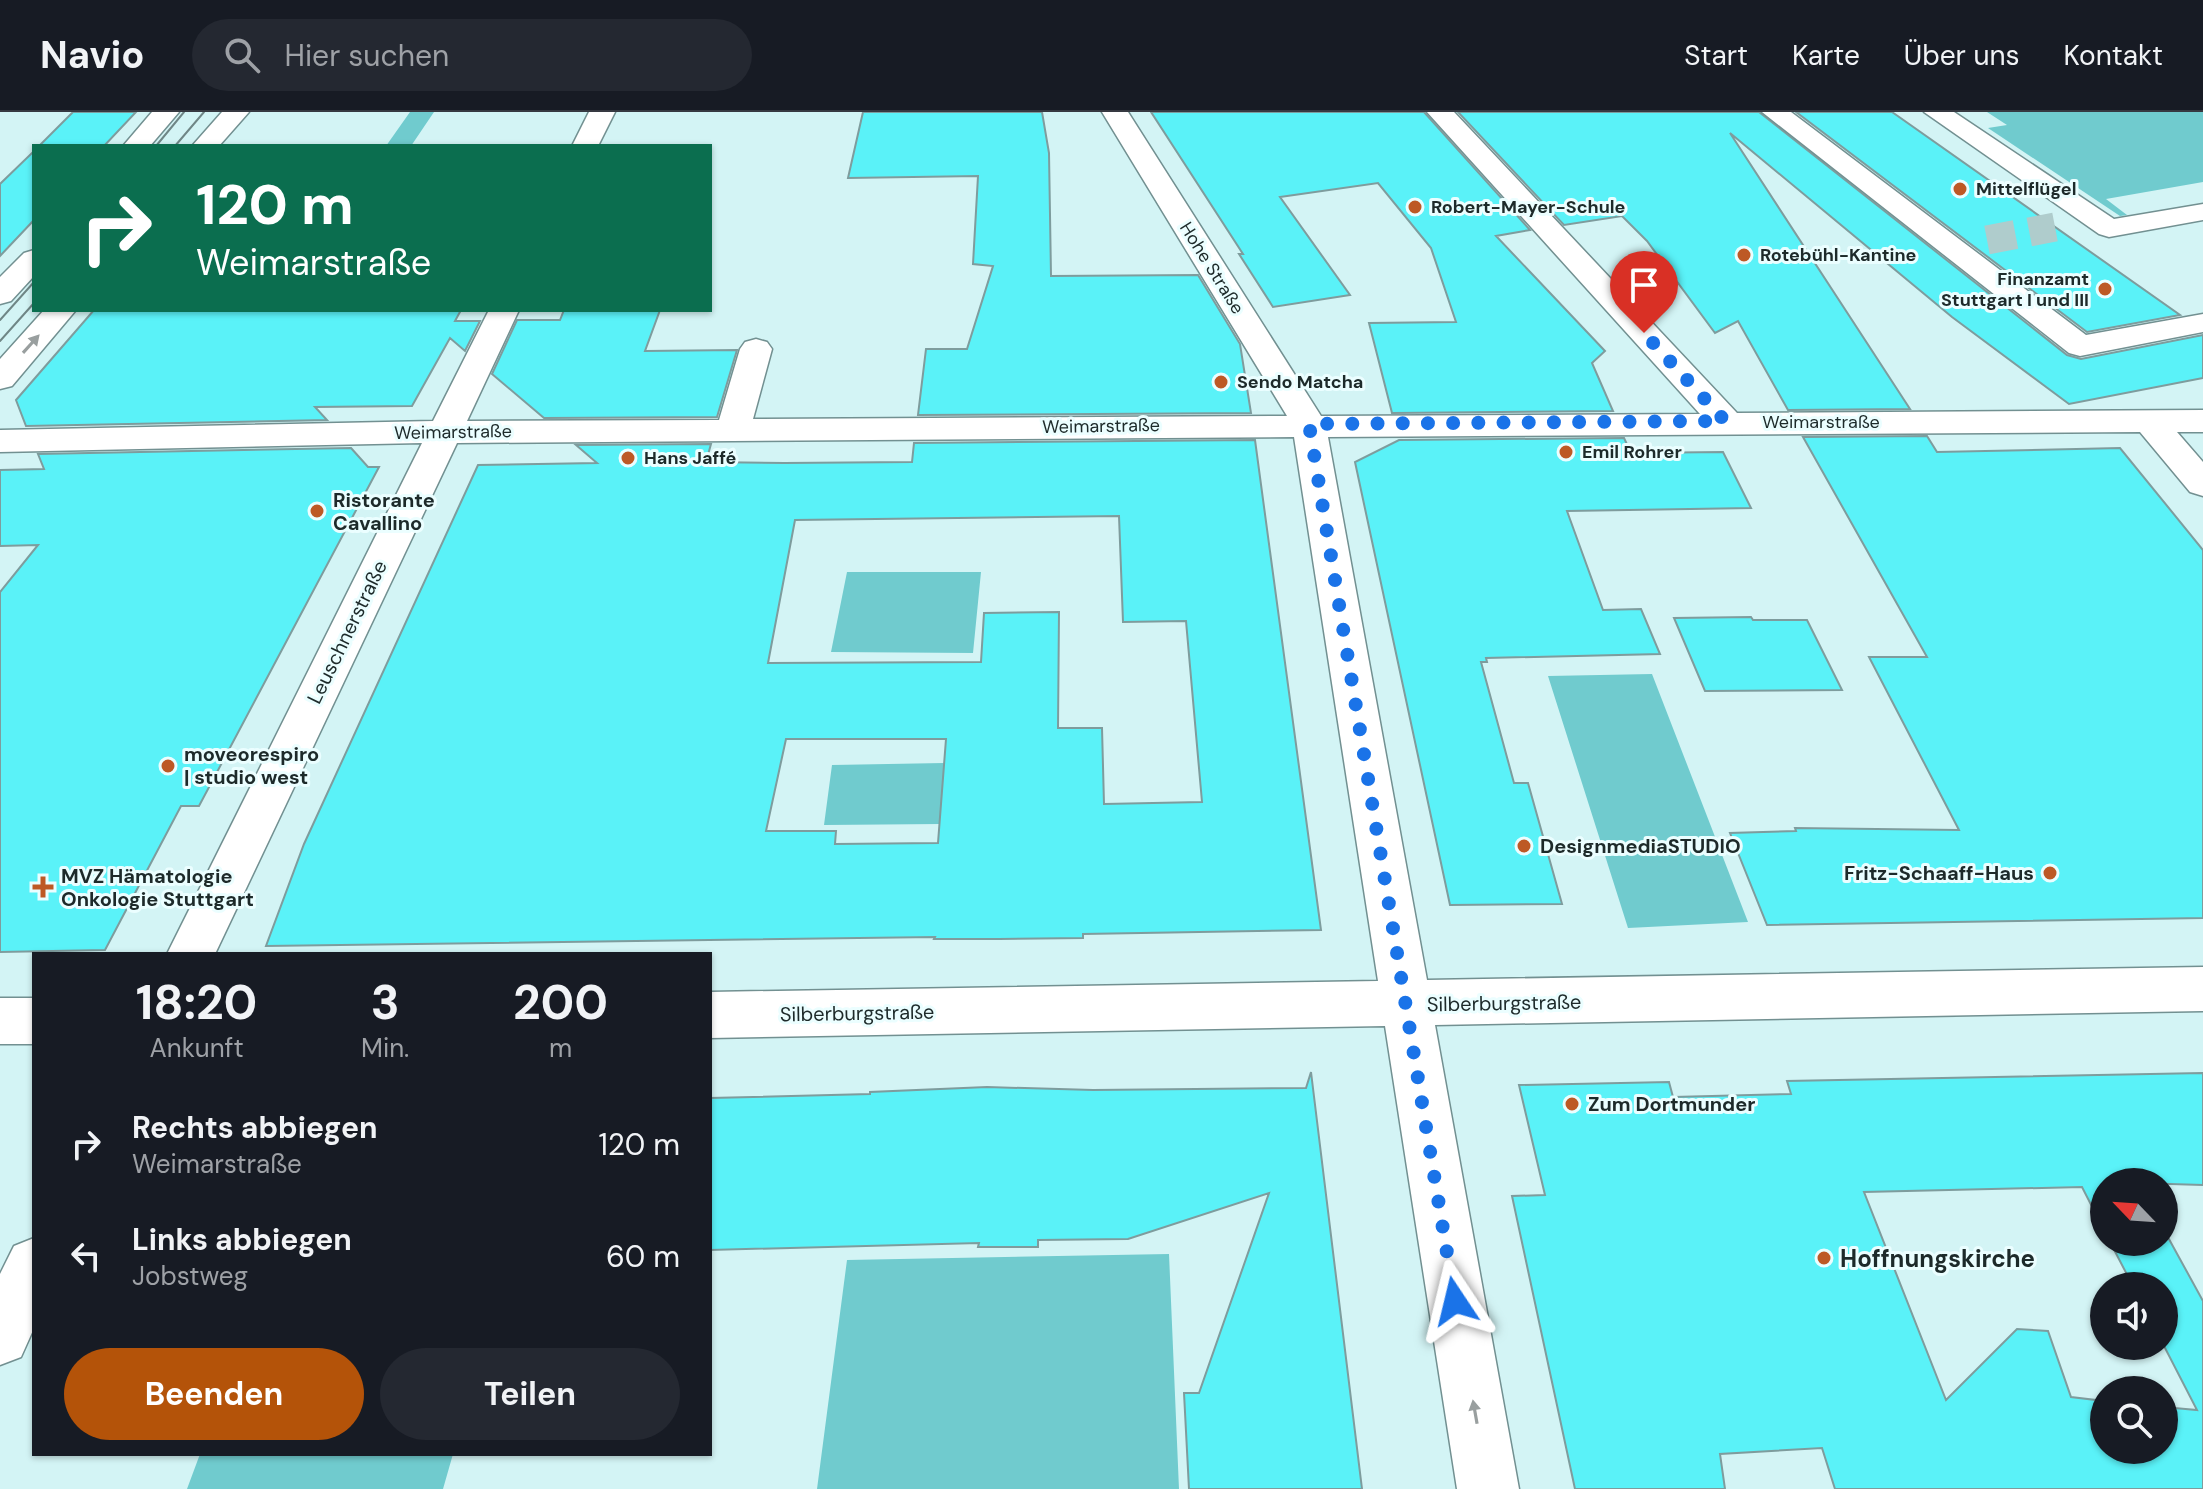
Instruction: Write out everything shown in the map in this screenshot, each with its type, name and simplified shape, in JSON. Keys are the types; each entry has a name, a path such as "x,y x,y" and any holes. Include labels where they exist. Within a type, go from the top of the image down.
{"street":[{"path":"138,144 166,112"},
{"path":"207,144 236,112"},
{"path":"586,144 602,112"},
{"name":"Hohe Straße","path":"1115,112 1309,424"},
{"path":"1440,112 1725,421"},
{"path":"1775,112 2080,346 2203,323"},
{"path":"1937,112 2109,228 2203,212"},
{"path":"2055,227 2097,220"},
{"path":"1948,247 1987,240"},
{"path":"0,295 32,261"},
{"path":"0,379 59,312"},
{"name":"Leuschnerstraße","path":"192,952 503,312"},
{"path":"733,430 756,349"},
{"path":"2148,420 2203,484"},
{"name":"Weimarstraße","path":"0,441 443,432 1309,424 2203,421"},
{"path":"1309,424 1488,1489"},
{"name":"Silberburgstraße","path":"712,1015 2203,989"},
{"path":"0,1021 32,1021"},
{"path":"0,1336 32,1270"}],"shaded area":[{"path":"410,112 434,112 412,144 387,144"},
{"path":"1987,112 2203,112 2203,182 2106,199 2127,215 2120,216 1988,128 2007,125"},
{"path":"847,572 981,572 973,653 831,652"},
{"path":"1652,674 1748,922 1628,928 1548,676"},
{"path":"944,763 940,824 824,825 832,765"},
{"path":"1169,1254 1179,1489 817,1489 847,1260"},
{"path":"199,1456 452,1456 443,1489 187,1489"}],"building":[{"path":"73,112 136,112 106,144 41,144"},
{"path":"863,112 1042,112 1049,153 1051,276 1198,275 1240,344 1251,413 918,415 926,349 967,349 993,266 973,264 978,176 848,178"},
{"name":"Robert-Mayer-Schule","path":"1151,112 1424,112 1530,230 1496,236 1605,351 1592,363 1613,411 1392,413 1369,323 1456,322 1431,248 1378,183 1280,197 1350,295 1273,307 1239,254 1243,254"},
{"path":"1458,112 1759,112 2067,355 2081,359 2203,335 2203,378 2069,404 1952,317 1730,133 1910,409 1788,410 1738,321 1715,333 1647,241 1622,216 1564,225"},
{"name":"Mittelflügel","path":"1796,112 1892,112 2180,315 2087,332"},
{"path":"32,153 32,222 0,256 0,184"},
{"path":"92,312 460,312 455,321 480,321 465,351 450,338 412,406 315,407 327,420 26,426 16,400"},
{"path":"563,312 659,312 645,351 737,350 717,417 544,418 492,374 517,320 560,320"},
{"path":"1927,436 1937,452 2120,448 2203,550 2203,918 1767,925 1730,833 1796,831 1795,828 1959,830 1869,657 1927,657 1803,437"},
{"path":"1624,438 1631,453 1723,452 1751,508 1567,511 1603,610 1641,609 1660,654 1486,658 1487,662 1481,662 1514,783 1528,783 1562,904 1450,905 1355,462 1399,440"},
{"path":"1255,440 1321,930 1083,934 1083,938 935,937 266,946 304,844 478,465 597,463 576,445 711,444 706,462 912,462 914,443","holes":["1119,516 1123,622 1186,621 1202,802 1104,804 1102,728 1058,728 1059,612 984,613 981,662 768,663 795,520","786,739 946,739 938,843 835,844 836,831 766,831"]},
{"path":"351,448 368,467 379,467 199,806 181,806 105,950 0,952 0,592 38,545 0,546 0,470 44,469 38,454"},
{"path":"1751,617 1753,620 1807,620 1842,690 1705,691 1674,618"},
{"path":"1311,1072 1362,1489 1189,1489 1184,1393 1199,1393 1269,1193 1128,1239 1038,1240 1038,1247 978,1247 979,1243 712,1250 712,1098 987,1087 1093,1090 1306,1088"},
{"path":"2203,1073 2203,1185 2178,1184 2178,1168 2090,1168 2090,1203 2082,1187 1864,1192 1946,1400 2017,1329 2048,1331 2071,1397 2090,1399 2090,1464 2178,1464 2178,1408 2197,1410 2171,1360 2178,1360 2178,1272 2126,1272 2117,1256 2178,1255 2203,1301 2203,1489 1835,1489 1822,1448 1720,1454 1725,1489 1575,1489 1512,1196 1545,1195 1519,1085 1669,1082 1673,1097 1791,1094 1787,1081"}],"tunnel":[{"path":"1987,240 2055,227"}],"tram line":[{"path":"158,144 184,112"},
{"path":"177,144 204,112"},
{"path":"0,320 32,284"},
{"path":"0,341 32,305"}],"place":[{"name":"Mittelflügel","path":"1960,189"},
{"name":"Robert-Mayer-Schule","path":"1415,207"},
{"name":"Rotebühl-Kantine","path":"1744,255"},
{"name":"Finanzamt Stuttgart I und III","path":"2105,289"},
{"name":"Sendo Matcha","path":"1221,382"},
{"name":"Emil Rohrer","path":"1566,452"},
{"name":"Hans Jaffé","path":"628,458"},
{"name":"Ristorante Cavallino","path":"317,511"},
{"name":"moveorespiro | studio west","path":"168,766"},
{"name":"DesignmediaSTUDIO","path":"1524,846"},
{"name":"Fritz-Schaaff-Haus","path":"2050,873"},
{"name":"MVZ Hämatologie Onkologie Stuttgart","path":"43,887"},
{"name":"Zum Dortmunder","path":"1572,1104"},
{"name":"Hoffnungskirche","path":"1824,1258"}],"route":[{"path":"1455,1301 1309,424 1725,421 1644,333"}]}
